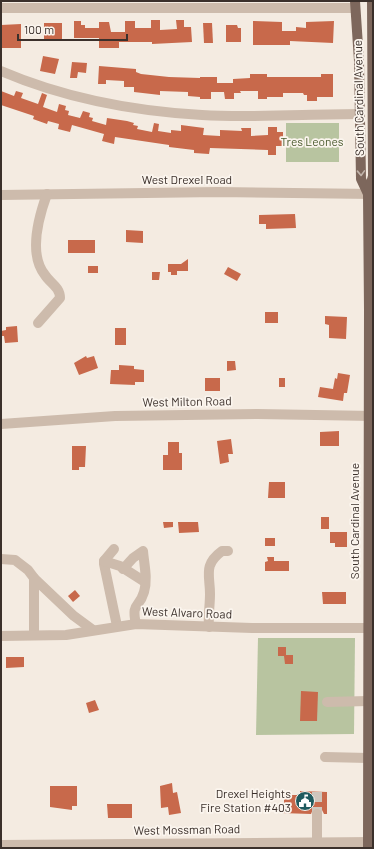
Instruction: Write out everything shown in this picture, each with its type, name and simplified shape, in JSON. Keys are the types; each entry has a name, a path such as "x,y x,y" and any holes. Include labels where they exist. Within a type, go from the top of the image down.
{"main road":[{"name":"South Cardinal Avenue","path":"370,844 370,786 368,758 370,732 368,701 370,680 371,574 370,194 373,176 372,1"},
{"name":"South Cardinal Avenue","path":"355,4 359,69 361,179 370,194"}],"street":[{"path":"1,8 355,4"},
{"path":"359,69 372,70"},
{"path":"1,71 52,89 126,108 203,115 360,114"},
{"name":"West Drexel Road","path":"1,195 210,192 370,194"},
{"path":"38,324 60,298 58,289 40,268 37,249 36,230 48,194"},
{"name":"West Milton Road","path":"1,424 115,416 258,414 370,416"},
{"path":"104,561 114,549"},
{"path":"123,569 133,558 143,551 145,582 144,593 134,608 136,624"},
{"path":"209,627 210,595 208,569 217,555 222,551 228,551"},
{"path":"1,559 15,560 28,570 34,578 74,616 93,630"},
{"path":"104,561 123,569 145,582"},
{"path":"104,561 117,626"},
{"path":"34,578 34,635"},
{"name":"West Alvaro Road","path":"3,633 66,635 136,624 209,627 370,628"},
{"path":"327,702 368,701"},
{"path":"325,757 368,758"},
{"path":"317,814 317,842"},
{"name":"West Mossman Road","path":"1,845 317,842 370,844"}],"green space":[{"name":"Tres Leones","path":"286,123 339,123 339,162 286,162"},
{"path":"258,638 355,638 354,734 256,735"}],"building":[{"path":"151,20 160,20 160,30 177,29 176,20 184,20 184,27 191,27 192,42 152,44 152,42 119,42 119,48 99,48 99,38 74,38 74,21 81,21 81,25 85,25 85,28 99,28 99,22 109,22 111,32 125,32 125,21 135,21 135,28 151,28"},
{"path":"253,21 282,22 282,31 296,31 296,27 306,28 306,22 334,21 333,43 290,41 290,45 253,45"},
{"path":"44,23 62,23 62,39 44,39"},
{"path":"203,23 212,23 213,43 204,43"},
{"path":"21,24 21,48 1,48 1,25"},
{"path":"226,25 237,25 238,28 241,28 241,42 226,42"},
{"path":"43,56 59,59 55,74 40,71"},
{"path":"72,62 87,63 86,73 78,72 77,78 70,78"},
{"path":"99,66 136,69 136,72 141,74 169,77 217,77 217,83 233,83 233,79 250,78 250,74 267,74 267,77 321,77 321,74 333,74 333,97 317,97 317,101 307,101 307,95 304,95 303,93 283,93 283,97 267,97 267,99 258,99 258,91 240,91 241,93 234,93 234,99 225,99 224,92 211,92 211,99 200,99 200,97 188,96 188,92 160,91 160,95 134,92 134,87 124,87 124,81 106,80 106,84 98,84"},
{"path":"1,91 14,96 16,91 23,93 21,98 38,104 42,93 47,95 43,107 57,112 59,104 66,106 65,110 69,111 68,115 80,118 83,111 90,113 89,117 93,118 92,121 106,125 107,118 127,121 138,126 137,129 152,132 154,123 159,124 158,131 171,133 171,130 181,131 181,125 204,128 203,135 220,136 220,130 242,131 241,128 251,128 251,136 268,135 268,127 277,127 277,132 283,132 283,146 276,146 276,155 268,155 268,150 210,148 209,154 194,153 194,150 115,137 114,144 102,141 104,134 72,125 70,132 58,129 59,124 48,121 47,124 33,119 34,116 1,105"},
{"path":"295,214 296,228 266,229 266,224 259,224 259,215"},
{"path":"126,230 143,231 143,243 126,242"},
{"path":"68,240 95,240 95,253 68,253"},
{"path":"188,259 188,271 177,271 177,275 171,275 171,272 168,272 168,264 181,264"},
{"path":"88,266 98,266 98,273 88,273"},
{"path":"228,267 241,274 237,281 224,274"},
{"path":"152,272 160,272 159,280 152,280"},
{"path":"265,312 278,312 278,323 265,323"},
{"path":"325,316 347,317 346,339 329,338 329,325 325,324"},
{"path":"17,326 18,342 5,343 4,336 2,336 1,331 6,330 6,327"},
{"path":"115,328 126,328 126,345 115,345"},
{"path":"86,356 87,358 94,356 98,368 79,375 74,363"},
{"path":"227,361 235,361 236,370 227,371"},
{"path":"119,365 134,366 134,369 144,370 144,382 135,382 135,385 110,384 111,370 119,370"},
{"path":"338,373 350,375 347,393 344,393 343,401 318,397 320,387 333,389 335,378 337,379"},
{"path":"205,378 220,378 220,391 205,391"},
{"path":"279,378 285,378 285,387 279,387"},
{"path":"339,431 339,446 320,446 320,432"},
{"path":"231,439 233,454 228,454 229,462 220,464 217,441"},
{"path":"168,442 179,442 179,453 182,453 182,470 163,470 163,455 168,455"},
{"path":"72,446 86,446 85,467 79,467 79,470 72,470"},
{"path":"269,482 285,482 285,498 268,498"},
{"path":"321,517 329,517 329,529 321,529"},
{"path":"163,522 173,522 173,527 164,528"},
{"path":"178,522 198,522 199,532 179,533"},
{"path":"330,532 347,532 347,547 335,547 335,543 330,543"},
{"path":"265,538 275,538 275,546 265,546"},
{"path":"267,557 274,557 274,561 289,561 289,571 265,571 265,562 268,561"},
{"path":"75,590 80,596 73,602 68,596"},
{"path":"322,592 346,592 346,604 323,604"},
{"path":"278,647 286,647 286,655 293,655 293,664 285,664 284,656 278,656"},
{"path":"6,657 24,657 24,667 6,668"},
{"path":"301,691 318,692 317,721 300,721"},
{"path":"95,700 99,710 89,713 86,703"},
{"path":"172,783 173,793 177,792 181,813 169,815 168,807 161,808 160,786"},
{"path":"50,786 77,786 77,806 72,806 72,810 50,807"},
{"name":"Drexel Heights Fire Station #403","path":"300,791 327,792 327,814 324,814 322,810 317,808 313,809 311,814 281,813 280,807 284,807 284,795 300,795"},
{"path":"107,804 132,804 132,818 108,818"}],"tunnel":[{"path":"317,792 317,814"}],"place":[{"name":"Drexel Heights Fire Station #403","path":"305,801"}]}
